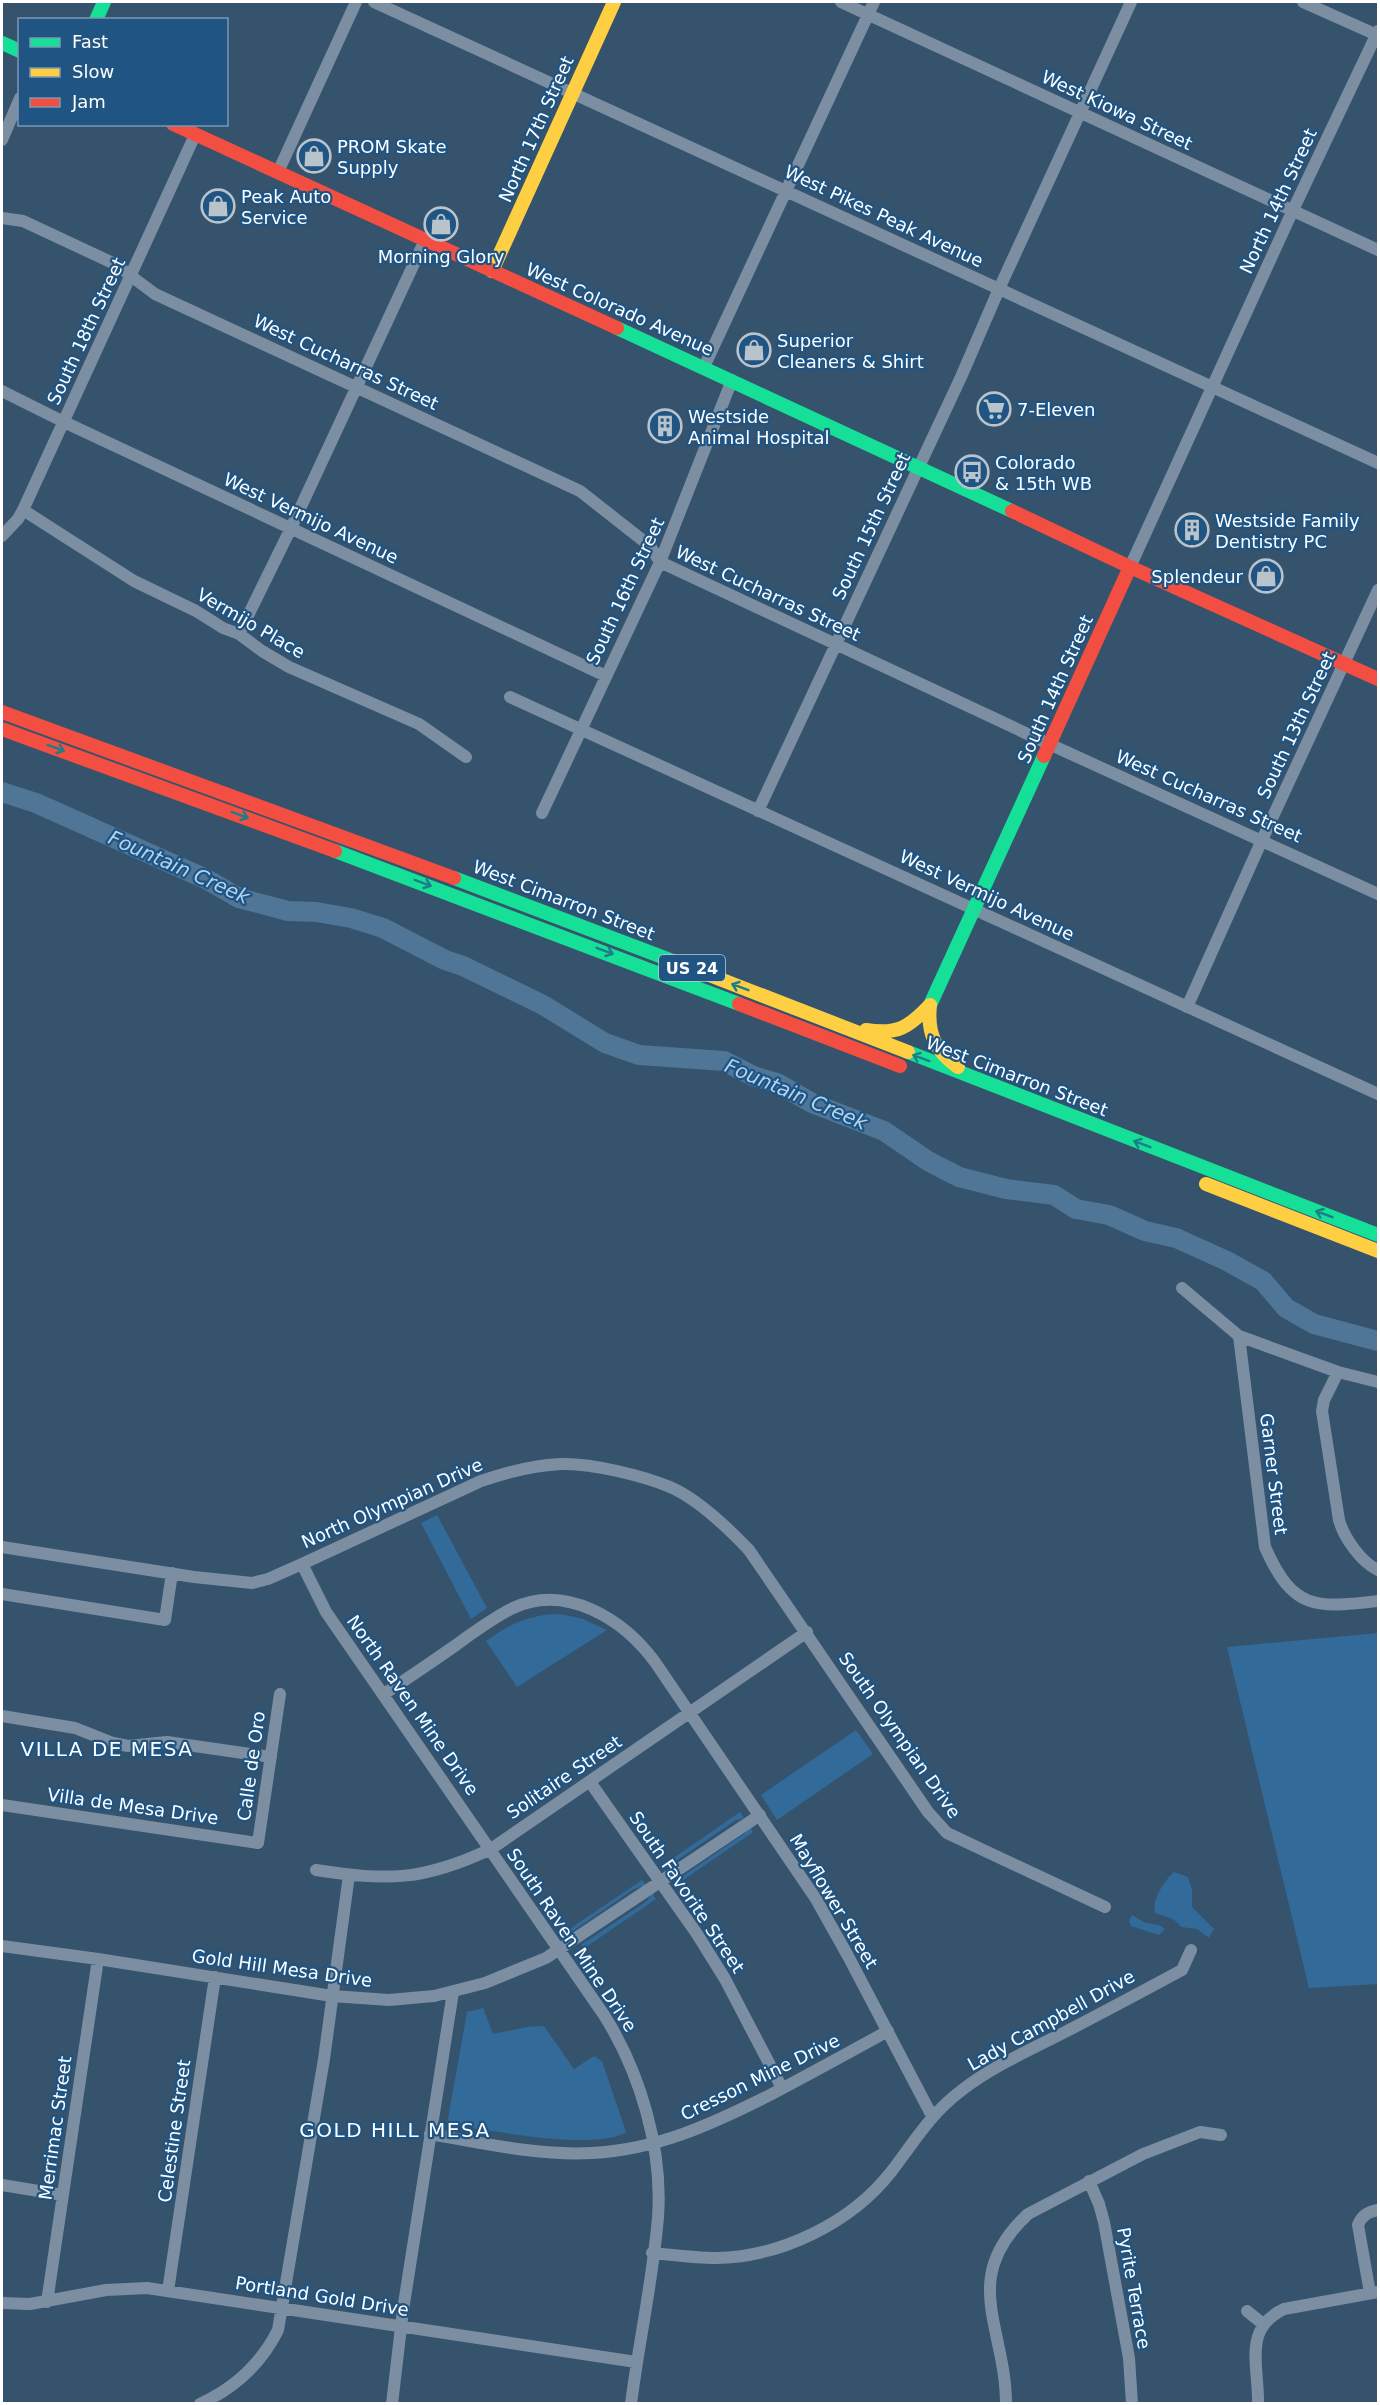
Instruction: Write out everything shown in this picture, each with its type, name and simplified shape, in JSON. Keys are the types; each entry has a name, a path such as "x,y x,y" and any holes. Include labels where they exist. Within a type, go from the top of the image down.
{"main road":[{"path":"97,18 104,2"},
{"name":"North 17th Street","path":"492,271 614,2"},
{"path":"2,43 18,50"},
{"name":"West Colorado Avenue","path":"177,126 919,466 1130,567 1378,679"},
{"name":"South 14th Street","path":"930,1005 1130,567"},
{"name":"West Cimarron Street","path":"2,712 591,929 1378,1235"},
{"name":"West Cimarron Street","path":"2,729 477,903 910,1069"},
{"path":"802,1011 860,1029 888,1033 905,1029 930,1005"},
{"path":"930,1005 930,1031 934,1045 939,1052 957,1066 1010,1092"},
{"path":"1192,1179 1378,1251"}],"street":[{"path":"278,172 356,2"},
{"name":"West Pikes Peak Avenue","path":"374,2 1378,463"},
{"name":"West Kiowa Street","path":"841,2 1378,250"},
{"path":"704,367 874,2"},
{"name":"South 15th Street","path":"758,811 962,377 999,289 1131,2"},
{"path":"1303,2 1378,33"},
{"name":"North 14th Street","path":"1212,387 1293,210 1378,33"},
{"path":"2,140 18,103"},
{"name":"South 18th Street","path":"2,536 23,510 195,135"},
{"name":"West Cucharras Street","path":"2,218 23,221 115,264 155,294 580,491 650,546 660,562 1049,744 1378,894"},
{"path":"239,634 358,387 425,240"},
{"name":"South 16th Street","path":"542,813 660,562 732,380"},
{"name":"South 14th Street","path":"1130,567 1212,387"},
{"name":"West Vermijo Avenue","path":"2,391 606,676"},
{"name":"Vermijo Place","path":"23,510 134,581 196,611 223,628 239,634 289,667 419,724 466,757"},
{"name":"South 13th Street","path":"1187,1007 1378,590"},
{"name":"West Vermijo Avenue","path":"510,697 1378,1094"},
{"path":"1182,1288 1239,1336 1338,1372 1378,1383"},
{"name":"Garner Street","path":"1239,1336 1265,1547 1274,1568 1300,1598 1322,1605 1378,1601"},
{"path":"1338,1372 1324,1400 1322,1412 1339,1520 1342,1533 1370,1566 1378,1570"},
{"name":"North Olympian Drive","path":"326,1612 302,1564 481,1481 506,1473 563,1464 613,1471 671,1488 716,1518 749,1550 807,1632"},
{"path":"2,1547 252,1583 268,1579 302,1564"},
{"path":"2,1594 165,1620 172,1573"},
{"name":"Mayflower Street","path":"384,1694 477,1630 514,1608 549,1601 581,1605 621,1625 645,1649 816,1899 932,2116"},
{"name":"North Raven Mine Drive","path":"326,1612 491,1849"},
{"name":"Solitaire Street","path":"315,1870 380,1878 411,1876 449,1867 491,1849 807,1632"},
{"name":"South Olympian Drive","path":"807,1632 928,1812 947,1833 1105,1907"},
{"name":"Calle de Oro","path":"258,1844 280,1694"},
{"path":"2,1716 75,1728 113,1743 128,1746 167,1742 271,1757"},
{"name":"South Favorite Street","path":"590,1782 661,1882 725,1979 782,2088"},
{"name":"Villa de Mesa Drive","path":"2,1805 258,1844"},
{"name":"Gold Hill Mesa Drive","path":"2,1946 332,1996 389,2000 413,1999 453,1992 515,1973 560,1950 760,1815"},
{"name":"South Raven Mine Drive","path":"491,1849 604,2015 621,2045 642,2101 657,2171 658,2216 631,2403"},
{"path":"200,2403 217,2396 244,2377 260,2360 278,2330 284,2308 349,1875"},
{"name":"Lady Campbell Drive","path":"652,2253 717,2258 788,2244 822,2230 856,2207 890,2174 932,2116 963,2090 1002,2064 1182,1970 1191,1950"},
{"name":"Merrimac Street","path":"47,2302 98,1959"},
{"name":"Celestine Street","path":"168,2290 215,1977"},
{"path":"392,2403 401,2325 453,1992"},
{"name":"Cresson Mine Drive","path":"430,2134 526,2150 561,2153 621,2150 652,2143 714,2123 888,2031"},
{"path":"1006,2403 990,2307 989,2282 994,2263 1013,2229 1028,2214 1143,2154 1200,2132 1221,2135"},
{"name":"Pyrite Terrace","path":"1089,2181 1102,2213 1119,2298 1129,2358 1131,2403"},
{"path":"2,2185 63,2194"},
{"path":"1258,2403 1256,2336 1272,2315 1284,2309 1374,2293 1358,2225 1361,2217 1368,2212 1378,2210"},
{"name":"Portland Gold Drive","path":"2,2304 47,2302 124,2288 168,2290 636,2362"},
{"path":"1247,2311 1263,2324"}],"shaded area":[{"path":"437,1515 487,1608 471,1619 421,1523"},
{"path":"549,1614 583,1619 607,1630 517,1687 486,1641 521,1621"},
{"path":"1378,1633 1378,1984 1309,1988 1227,1647"},
{"path":"856,1730 873,1754 777,1820 761,1795"},
{"path":"740,1812 744,1818 736,1820 667,1867 665,1864"},
{"path":"750,1826 753,1832 679,1883 677,1880 744,1834"},
{"path":"1174,1872 1188,1877 1192,1889 1192,1907 1214,1929 1209,1938 1197,1929 1181,1927 1173,1919 1155,1913 1157,1896"},
{"path":"642,1880 646,1885 634,1889 570,1933 568,1930"},
{"path":"652,1893 656,1899 583,1949 581,1945 647,1901"},
{"path":"1132,1915 1146,1923 1159,1925 1165,1929 1159,1935 1131,1926 1129,1921"},
{"path":"483,2008 493,2034 544,2026 574,2069 594,2056 602,2061 626,2132 611,2138 566,2140 447,2124 467,2012"}],"waterway":[{"name":"Fountain Creek","path":"2,792 36,803 206,879 239,898 288,911 316,912 351,918 383,928 445,960 463,966 543,1005 605,1043 639,1055 724,1061 753,1076 777,1083 812,1103 884,1131 928,1161 959,1177 1006,1189 1054,1195 1076,1209 1109,1215 1145,1231 1176,1238 1227,1261 1263,1281 1286,1308 1314,1324 1378,1341"}],"traffic: fast":[{"path":"97,18 104,2"},
{"path":"2,43 18,50"},
{"path":"617,328 1012,511"},
{"path":"930,1005 1044,756"},
{"path":"335,851 739,1004"},
{"path":"454,878 694,969"},
{"path":"908,1052 1378,1235"}],"traffic: slow":[{"path":"492,271 614,2"},
{"path":"694,969 908,1052"},
{"path":"930,1005 931,1033 934,1040 938,1048 958,1067"},
{"path":"866,1030 887,1031 902,1028 916,1019 930,1005"},
{"path":"1206,1184 1378,1251"}],"traffic: jam":[{"path":"177,126 617,328"},
{"path":"1012,511 1378,679"},
{"path":"1044,756 1130,567"},
{"path":"2,712 454,878"},
{"path":"2,729 335,851"},
{"path":"739,1004 900,1066"}],"place":[{"name":"PROM Skate Supply","path":"314,156"},
{"name":"Peak Auto Service","path":"218,206"},
{"name":"Morning Glory","path":"441,224"},
{"name":"Superior Cleaners & Shirt","path":"754,350"},
{"name":"7-Eleven","path":"994,409"},
{"name":"Westside Animal Hospital","path":"665,426"},
{"name":"Colorado & 15th WB","path":"972,472"},
{"name":"Westside Family Dentistry PC","path":"1192,530"},
{"name":"Splendeur","path":"1266,576"}],"district":[{"name":"VILLA DE MESA","path":"107,1749"},
{"name":"GOLD HILL MESA","path":"395,2130"}]}
